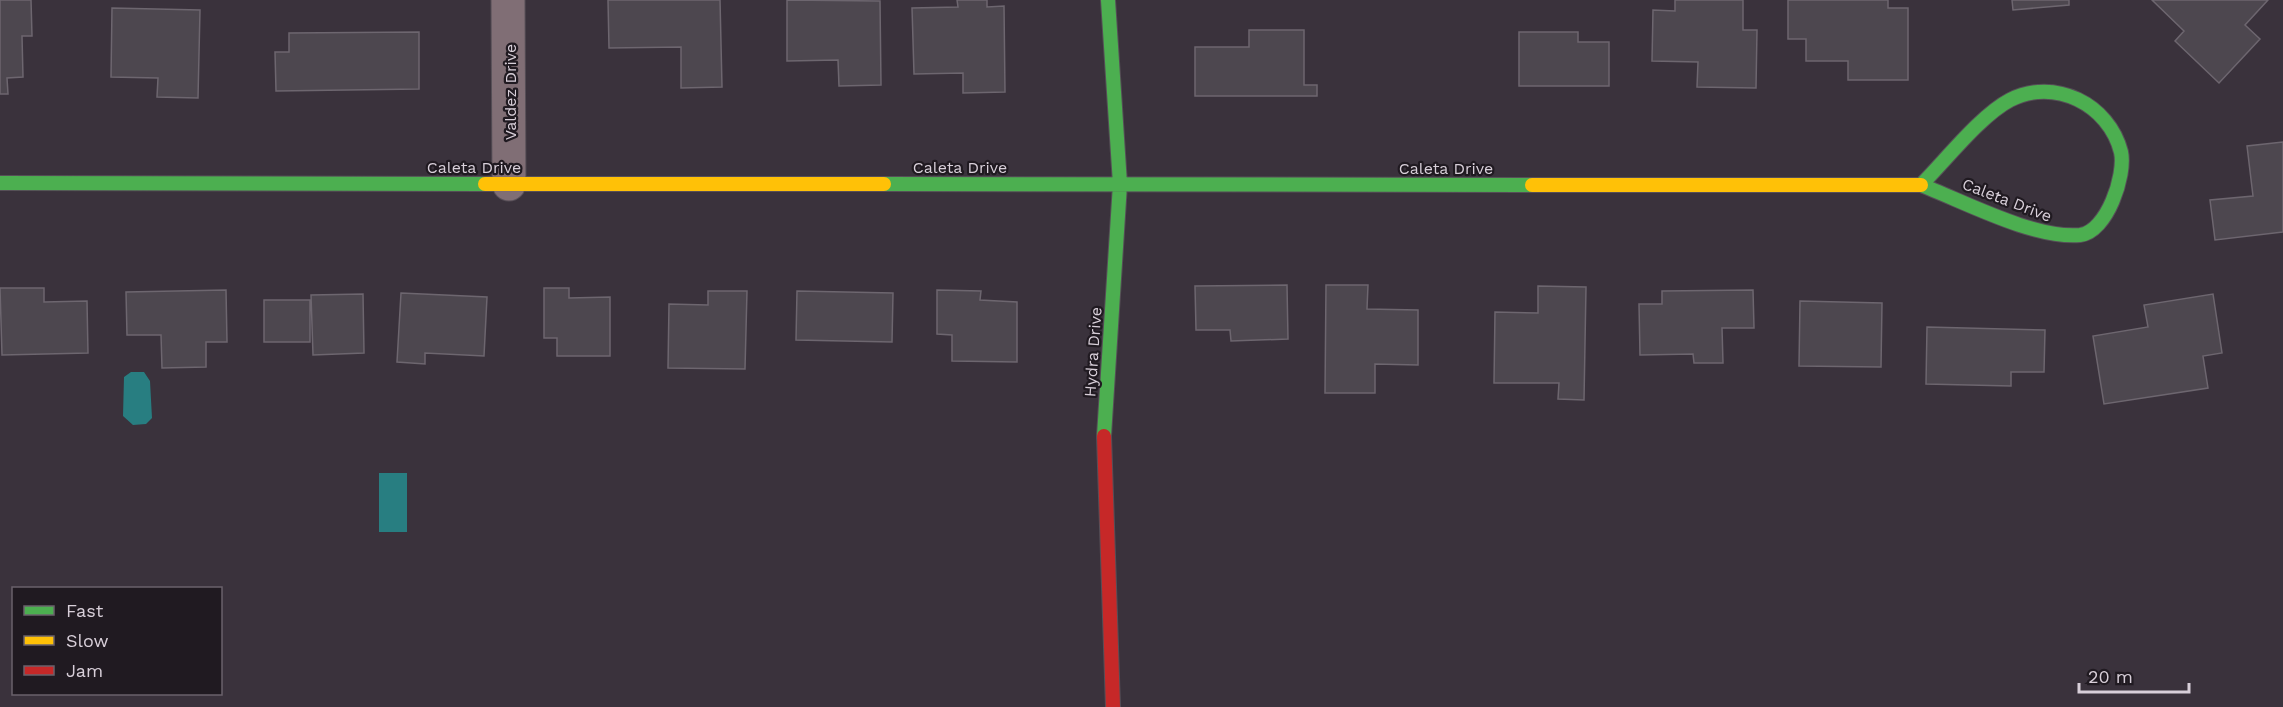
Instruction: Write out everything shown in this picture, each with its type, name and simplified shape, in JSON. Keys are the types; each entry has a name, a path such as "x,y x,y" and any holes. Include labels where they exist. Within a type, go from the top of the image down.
{"street":[{"name":"Valdez Drive","path":"508,0 509,184"},
{"name":"Hydra Drive","path":"1108,0 1120,184 1104,436 1113,707"},
{"name":"Caleta Drive","path":"0,183 1921,185 2049,235 2083,235 2106,218 2117,188 2121,153 2109,128 2094,107 2072,95 2040,92 2010,100 1984,120 1921,185"}],"water":[{"path":"131,372 144,372 150,381 152,418 146,424 133,425 123,416 124,377"},
{"path":"379,473 407,473 407,532 379,532"}],"building":[{"path":"0,0 31,0 32,36 22,36 23,77 7,78 8,94 0,94"},
{"path":"608,0 720,0 722,87 681,88 681,47 609,48"},
{"path":"787,0 880,1 881,85 839,86 838,60 787,61"},
{"path":"957,0 987,0 987,7 1004,6 1005,92 963,93 963,73 914,74 912,8 958,7"},
{"path":"1675,0 1743,0 1743,30 1757,30 1756,88 1697,87 1698,62 1652,61 1653,10 1675,11"},
{"path":"1788,0 1888,0 1888,8 1908,8 1908,80 1848,80 1848,61 1806,61 1806,39 1788,39"},
{"path":"2012,0 2069,0 2069,5 2013,10"},
{"path":"2152,0 2268,0 2245,25 2260,39 2219,83 2175,41 2184,31"},
{"path":"112,8 200,10 198,98 157,97 158,78 111,77"},
{"path":"1249,30 1304,30 1304,85 1317,85 1317,96 1195,96 1195,47 1249,47"},
{"path":"419,32 419,89 276,91 275,52 289,52 289,33"},
{"path":"1519,32 1578,32 1578,42 1609,42 1609,86 1519,86"},
{"path":"2283,142 2283,232 2215,240 2210,200 2253,196 2247,146"},
{"path":"1287,285 1288,339 1231,341 1230,330 1196,330 1195,286"},
{"path":"1326,285 1368,285 1367,309 1418,310 1418,365 1375,364 1375,393 1325,393"},
{"path":"1538,286 1586,287 1584,400 1558,399 1559,383 1494,383 1495,312 1538,313"},
{"path":"0,288 44,288 44,302 87,301 88,353 2,355"},
{"path":"544,288 569,288 569,298 610,297 610,356 557,356 557,338 544,338"},
{"path":"226,290 227,342 206,342 206,367 162,368 161,335 127,335 126,292"},
{"path":"937,290 981,291 980,300 1017,302 1017,362 952,361 952,335 937,334"},
{"path":"1753,290 1754,328 1722,328 1723,363 1694,363 1693,354 1640,355 1639,304 1662,304 1662,291"},
{"path":"708,291 747,291 745,369 668,368 669,304 708,305"},
{"path":"797,291 893,293 892,342 796,340"},
{"path":"401,293 487,297 484,356 425,353 425,364 397,362"},
{"path":"363,294 364,353 313,355 311,295"},
{"path":"2213,294 2222,353 2203,356 2208,388 2104,404 2093,336 2148,327 2144,305"},
{"path":"264,300 310,300 310,342 264,342"},
{"path":"1800,301 1882,303 1881,367 1799,366"},
{"path":"1927,327 2045,330 2044,372 2011,372 2011,386 1926,384"}],"traffic: fast":[{"path":"1104,436 1120,184 1108,0"},
{"path":"2044,92 2078,99 2105,120 2115,135 2121,152 2120,174 2112,201 2098,224 2090,232 2080,235 2062,235 2021,225 1921,185 1987,116 2010,100 2027,94 2044,92"},
{"path":"0,183 485,184"},
{"path":"884,184 1532,185"}],"traffic: slow":[{"path":"485,184 884,184"},
{"path":"1532,185 1921,185"}],"traffic: jam":[{"path":"1104,436 1113,707"}]}
